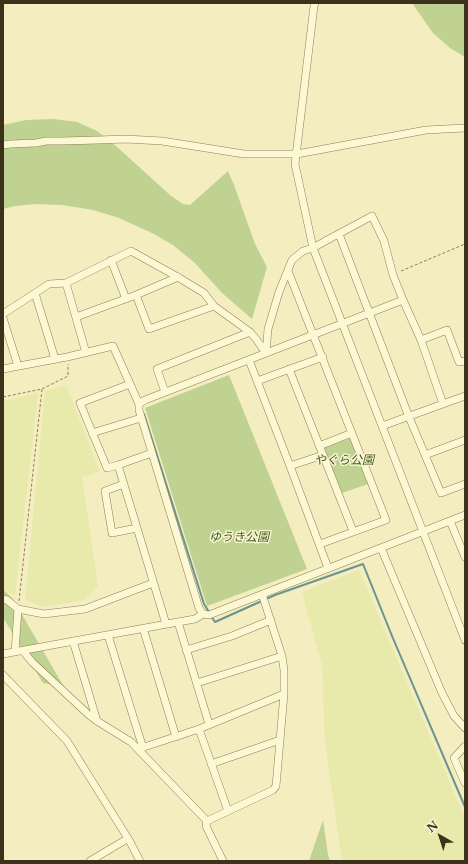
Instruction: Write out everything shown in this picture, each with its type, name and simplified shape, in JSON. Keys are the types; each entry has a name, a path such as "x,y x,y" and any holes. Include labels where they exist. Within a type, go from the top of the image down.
{"street":[{"path":"315,3 295,164 313,248 465,640"},
{"path":"3,145 36,143 46,140 62,142 98,140 162,141 244,154 296,154 426,130 465,128"},
{"path":"266,353 268,329 279,292 292,260 303,251 313,248 372,216 384,241 393,275 421,340 443,404"},
{"path":"339,234 409,417 441,493 465,484"},
{"path":"3,314 49,284 66,282 131,251 204,293 214,306 250,332 266,353"},
{"path":"111,260 126,299"},
{"path":"288,271 386,520 320,544"},
{"path":"76,317 126,299 178,277"},
{"path":"66,282 86,353"},
{"path":"35,293 55,359"},
{"path":"136,295 149,329 214,306"},
{"path":"139,404 165,392 403,300"},
{"path":"3,318 18,366"},
{"path":"421,340 447,330 459,362 465,361"},
{"path":"165,392 157,369 250,332"},
{"path":"3,369 67,357 113,346 139,404 141,418 199,608 203,614"},
{"path":"257,381 323,357"},
{"path":"249,360 328,568"},
{"path":"289,369 353,531"},
{"path":"130,384 80,403 107,468 152,453"},
{"path":"382,426 465,396"},
{"path":"92,433 141,418"},
{"path":"319,446 352,433"},
{"path":"425,455 465,440"},
{"path":"290,466 323,455"},
{"path":"118,465 166,624"},
{"path":"124,484 105,491 112,533 137,528"},
{"path":"3,654 195,619 203,614 209,615 465,515"},
{"path":"450,521 465,557"},
{"path":"381,548 442,693 454,716 465,728"},
{"path":"3,599 7,600 18,609 44,614 85,609 153,583"},
{"path":"207,821 273,790 276,786 284,694 284,670 282,656 262,594"},
{"path":"15,652 18,609"},
{"path":"186,650 232,636 271,620"},
{"path":"178,622 209,724"},
{"path":"143,628 176,737"},
{"path":"108,635 137,729 141,749"},
{"path":"73,641 97,721"},
{"path":"23,651 32,662 97,721 141,749 207,821 206,826 223,861"},
{"path":"197,683 282,656"},
{"path":"3,675 67,741 140,861"},
{"path":"141,749 199,729 284,694"},
{"path":"199,729 228,811"},
{"path":"211,764 280,740"},
{"path":"465,746 454,758 465,783"},
{"path":"90,861 127,839"}],"path":[{"path":"393,275 465,244"},
{"path":"3,397 42,388 68,376 67,357"},
{"path":"18,609 42,388"}],"green space":[{"path":"412,3 465,3 465,57 450,48 433,33"},
{"path":"53,119 77,122 97,131 116,146 170,195 183,204 190,205 228,171 255,244 267,267 252,319 222,293 195,263 173,245 152,233 119,218 93,210 62,205 36,204 3,209 3,125 26,120"},
{"name":"ゆうき公園","path":"229,375 307,569 207,606 145,408"},
{"path":"66,385 100,471 82,477 98,586 85,600 43,607 25,600 45,391"},
{"path":"38,393 15,595 3,589 3,401"},
{"name":"やぐら公園","path":"351,438 368,484 342,493 324,448"},
{"path":"359,570 465,818 465,861 342,861 325,743 322,665 302,592"},
{"path":"3,589 13,599 64,687 43,683 3,618"},
{"path":"323,820 330,861 309,861"}],"waterway":[{"path":"144,414 204,604 209,612"},
{"path":"211,616 215,622 275,595 363,564 465,807"}]}
